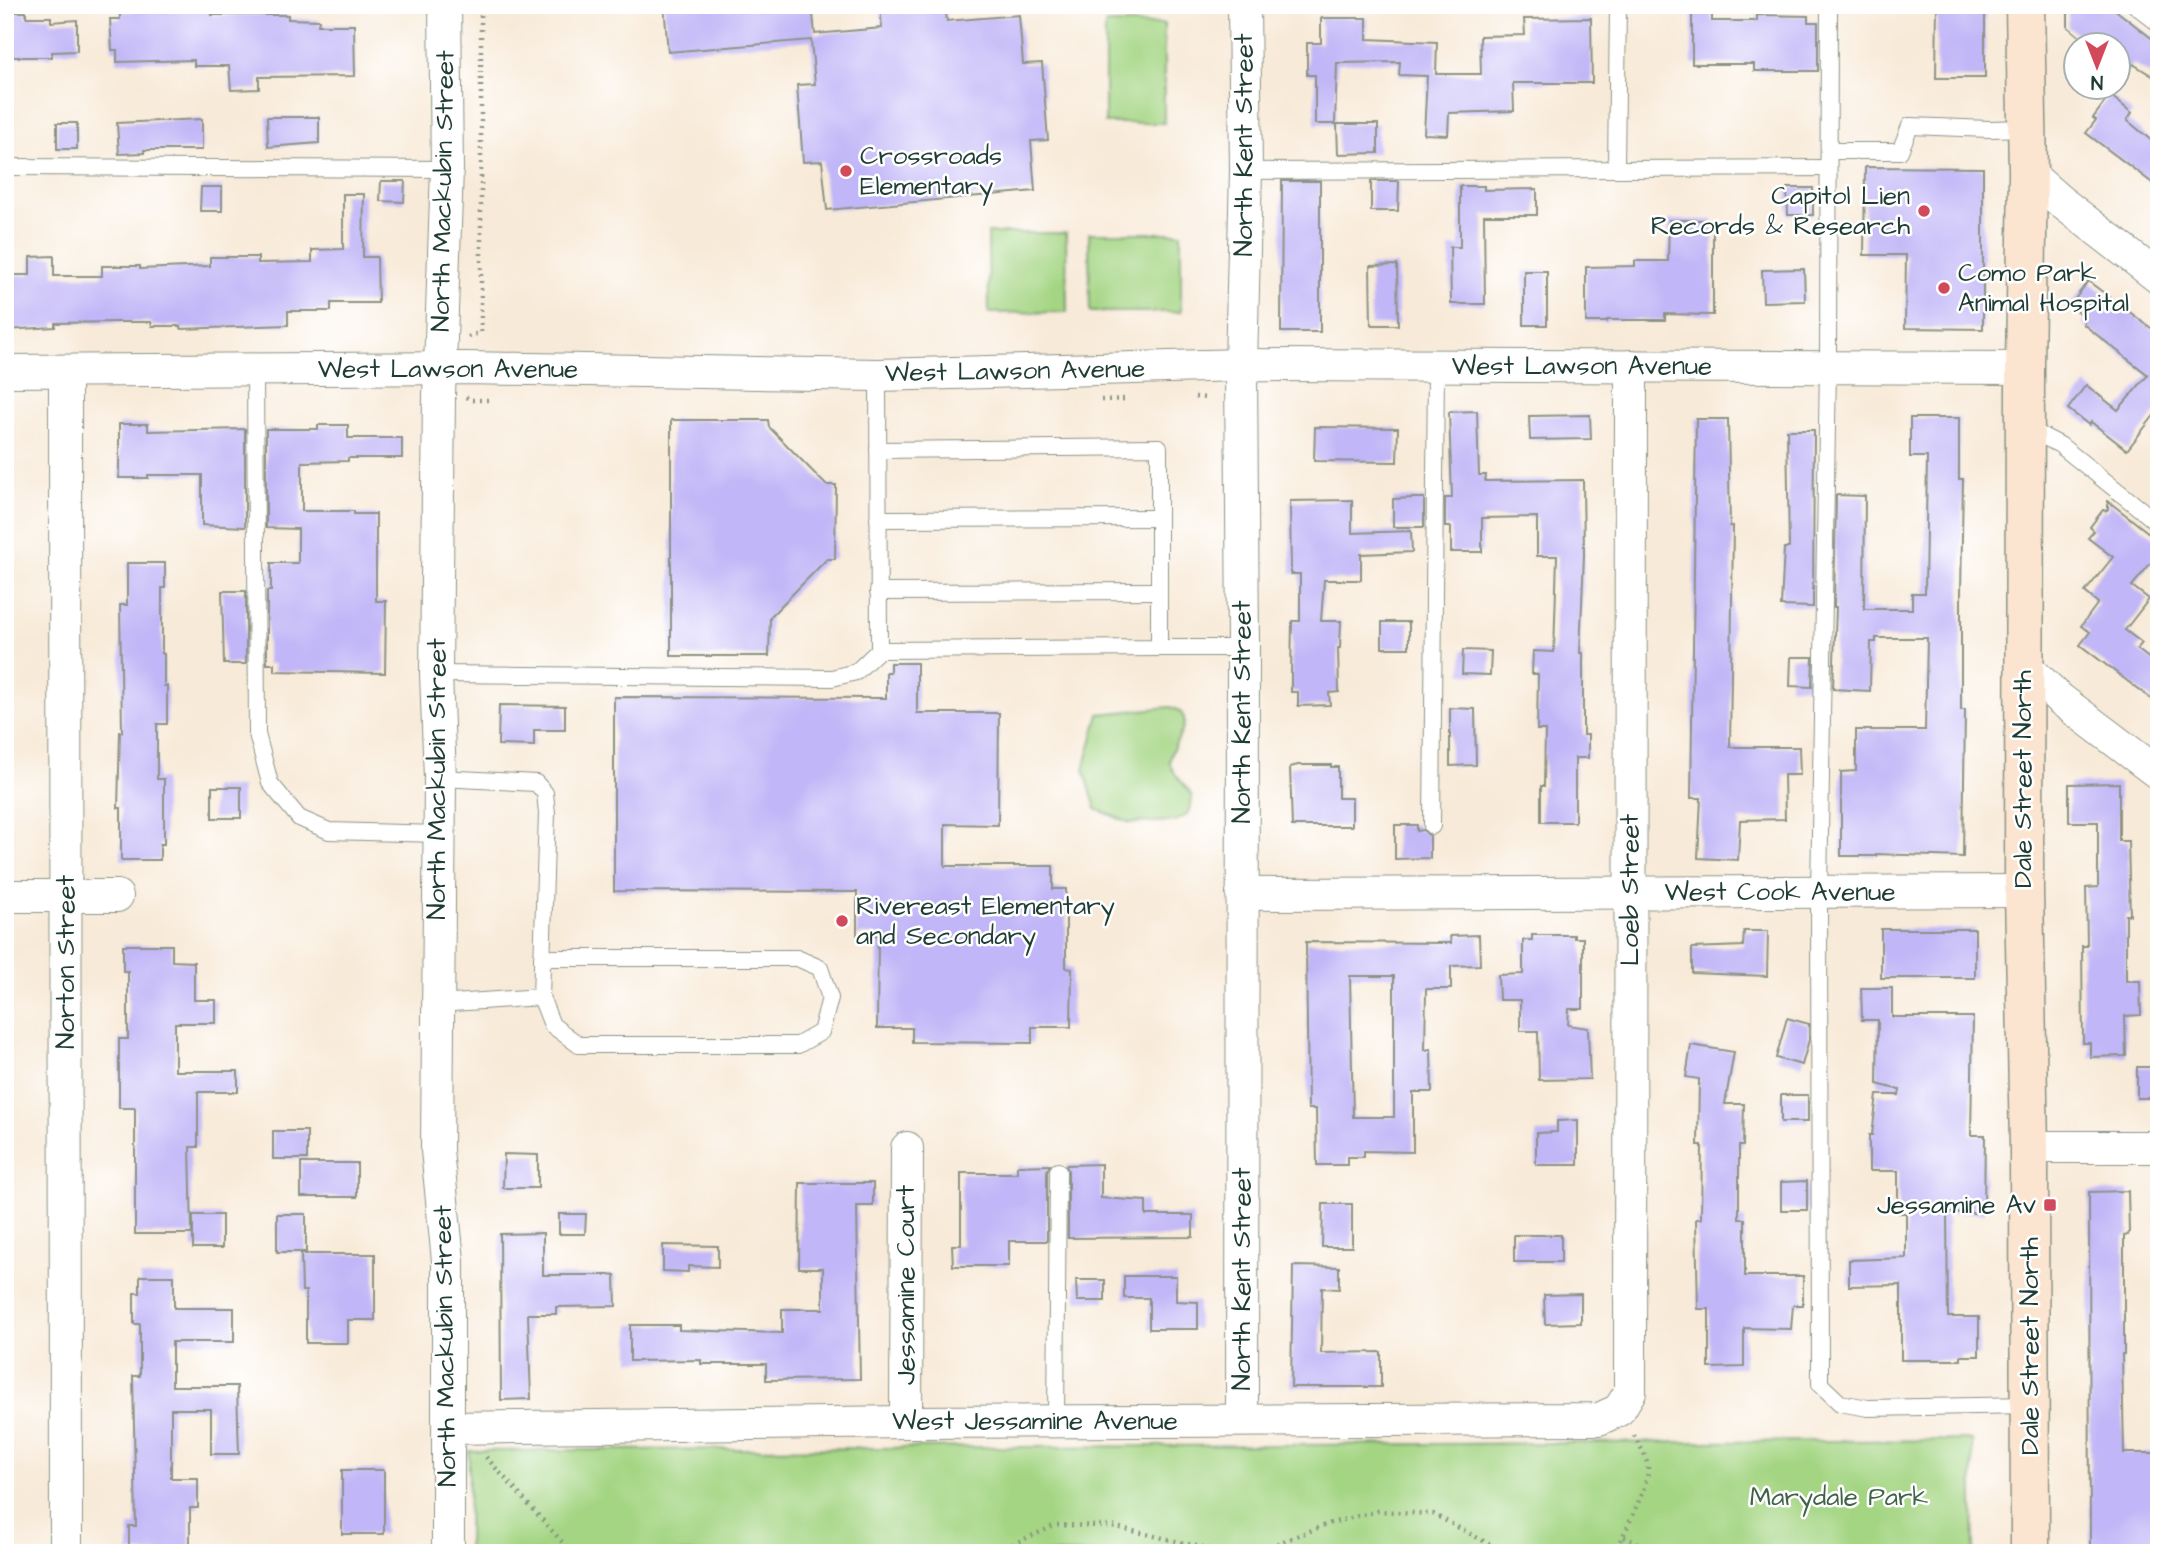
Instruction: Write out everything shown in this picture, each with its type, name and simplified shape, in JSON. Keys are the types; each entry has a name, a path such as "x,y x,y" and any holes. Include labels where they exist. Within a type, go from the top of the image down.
{"main road":[{"name":"Dale Street North","path":"2025,5 2028,290 2023,664 2029,1147 2030,1553"}],"street":[{"name":"North Mackubin Street","path":"445,5 447,169 440,368 436,674 440,778 437,1150 447,1261 448,1553"},
{"name":"North Kent Street","path":"1242,1419 1241,365 1246,172 1244,5"},
{"path":"2028,173 2159,278"},
{"name":"West Lawson Avenue","path":"5,371 440,368 877,374 1241,365 2025,368"},
{"name":"Loeb Street","path":"1619,1410 1630,1392 1631,366"},
{"name":"Norton Street","path":"65,371 66,1553"},
{"path":"2023,664 2060,699 2159,775"},
{"name":"West Cook Avenue","path":"1242,894 2024,891"},
{"path":"5,896 117,896"},
{"path":"2029,1147 2159,1147"},
{"name":"Jessamine Court","path":"906,1148 906,1422"},
{"name":"West Jessamine Avenue","path":"449,1428 1242,1419 1599,1419 1619,1410"}],"lane":[{"path":"1616,169 1618,5"},
{"path":"1829,5 1828,367 1819,891 1819,1384 1840,1403 1868,1408 2030,1405"},
{"path":"2135,5 2159,24"},
{"path":"1829,151 1900,150 1910,126 2028,128"},
{"path":"5,167 447,169"},
{"path":"1246,172 1828,168"},
{"path":"1432,826 1436,366"},
{"path":"255,369 257,734 270,783 299,818 329,831 439,834"},
{"path":"877,374 879,650"},
{"path":"2025,427 2060,445 2159,524"},
{"path":"877,450 1159,447 1159,648"},
{"path":"878,519 1159,518"},
{"path":"878,592 1159,592"},
{"path":"436,674 832,678 856,672 879,650 1243,648"},
{"path":"440,778 536,783 545,793 547,813 542,958 541,997 552,1025 579,1045 797,1045 821,1031 830,998 820,968 797,958 542,958"},
{"path":"438,1004 541,997"},
{"path":"1056,1422 1058,1171"}],"path":[{"path":"467,337 481,332 481,5"},
{"path":"1614,1553 1623,1537 1648,1469 1642,1450 1619,1410"},
{"path":"484,1455 503,1473 572,1553"},
{"path":"1236,1553 1276,1544 1331,1523 1378,1511 1433,1514 1506,1553"},
{"path":"993,1553 1056,1525 1112,1526 1227,1553"},
{"path":"1623,1537 1656,1553"}],"green space":[{"path":"1105,24 1164,24 1164,123 1105,123"},
{"path":"988,233 1066,233 1067,312 989,313"},
{"path":"1089,233 1181,233 1181,312 1090,312"},
{"path":"1170,707 1180,712 1184,718 1170,764 1192,796 1191,807 1186,815 1176,821 1130,823 1096,809 1084,769 1099,714"},
{"name":"Marydale Park","path":"1972,1440 1974,1553 468,1553 469,1451"}],"building":[{"path":"664,5 812,5 815,34 882,28 880,5 945,5 947,21 1019,15 1023,64 1042,63 1048,140 1031,141 1035,191 827,210 822,161 803,162 797,85 815,84 811,40 668,52"},
{"path":"1692,5 1712,5 1712,21 1757,21 1757,15 1808,16 1808,22 1818,22 1818,71 1754,71 1754,64 1692,64"},
{"path":"1937,5 1985,5 1985,78 1936,78"},
{"path":"2068,5 2109,5 2159,44 2159,80 2132,65 2132,32 2074,32 2068,27"},
{"path":"212,10 212,15 288,15 288,19 319,20 318,25 354,25 355,76 259,77 259,89 231,90 229,66 194,66 194,60 117,62 117,50 112,50 110,19 120,19 120,12"},
{"path":"5,12 26,12 26,17 51,17 51,22 77,20 77,51 52,52 52,57 5,57"},
{"path":"1321,18 1367,18 1367,39 1437,42 1436,74 1481,74 1480,36 1525,35 1524,19 1591,18 1592,83 1513,83 1514,111 1449,113 1448,135 1424,134 1427,76 1399,75 1400,62 1337,63 1335,124 1315,124 1315,75 1307,75 1307,43 1321,43"},
{"path":"2105,102 2119,102 2132,113 2127,120 2159,147 2159,188 2086,133 2096,120 2093,118"},
{"path":"267,117 319,117 319,143 268,147"},
{"path":"202,119 202,150 144,150 144,153 119,154 117,123"},
{"path":"57,123 77,123 77,149 57,149"},
{"path":"1337,124 1378,124 1378,153 1338,154"},
{"name":"Capitol Lien Records & Research","path":"1865,167 1983,168 1983,329 1905,328 1906,255 1864,255"},
{"path":"381,181 405,181 404,202 380,201"},
{"path":"1282,181 1320,181 1320,332 1281,332"},
{"path":"1371,181 1399,181 1398,211 1371,211"},
{"path":"1460,186 1484,186 1484,190 1537,189 1537,215 1484,215 1485,304 1451,304 1450,247 1460,247"},
{"path":"201,187 222,187 222,211 200,211"},
{"path":"1787,188 1813,188 1813,215 1788,215"},
{"path":"343,194 364,194 363,257 377,257 378,303 331,303 331,311 288,311 288,325 181,329 180,326 152,326 151,322 55,323 55,327 5,330 5,301 10,301 10,275 30,275 30,257 54,256 54,276 102,276 102,266 140,266 140,269 210,266 210,257 258,257 258,263 312,262 312,250 343,249"},
{"path":"1669,220 1713,220 1713,315 1665,314 1665,320 1586,322 1586,267 1635,266 1635,261 1668,261"},
{"path":"1397,265 1398,325 1371,325 1370,266"},
{"path":"1804,269 1805,301 1763,302 1762,270"},
{"path":"1524,271 1547,271 1547,325 1524,325"},
{"path":"2088,281 2159,334 2159,409 2127,450 2091,422 2089,425 2068,409 2086,385 2118,410 2148,375 2083,324 2086,318 2070,306"},
{"path":"1477,411 1479,475 1486,475 1485,481 1583,480 1584,555 1580,653 1583,653 1583,735 1588,735 1588,758 1575,758 1575,822 1541,822 1545,730 1537,730 1538,674 1532,674 1533,651 1554,652 1557,556 1537,556 1537,517 1482,518 1482,552 1451,552 1451,527 1445,527 1445,498 1452,498 1449,412"},
{"path":"1590,415 1591,439 1530,440 1529,416"},
{"path":"1910,418 1959,418 1959,479 1963,479 1963,857 1876,854 1841,856 1841,772 1856,771 1856,730 1925,730 1927,638 1876,638 1876,642 1871,642 1870,691 1833,689 1836,495 1865,496 1864,609 1912,609 1912,593 1925,593 1927,457 1910,457"},
{"path":"1696,419 1728,419 1730,526 1733,526 1730,747 1799,747 1800,775 1784,775 1785,819 1740,820 1738,860 1698,858 1701,798 1691,798"},
{"path":"671,420 768,420 769,427 826,485 836,485 835,559 827,559 770,617 769,656 671,656"},
{"path":"119,424 148,424 148,431 245,429 245,527 202,525 202,475 119,478"},
{"path":"318,425 348,425 348,438 402,438 402,458 348,458 348,461 302,462 302,511 354,511 354,514 376,514 376,601 386,601 385,673 274,671 274,664 267,664 267,591 271,591 271,563 298,563 298,529 266,528 266,429 318,429"},
{"path":"1315,427 1398,428 1397,462 1314,461"},
{"path":"1787,430 1814,430 1813,607 1781,606 1784,548 1789,548"},
{"path":"1424,498 1424,527 1393,527 1393,499"},
{"path":"1352,500 1352,533 1411,531 1412,552 1361,554 1361,580 1324,580 1321,621 1341,621 1338,648 1339,692 1329,693 1330,705 1298,706 1298,692 1291,692 1291,675 1292,621 1300,621 1300,574 1291,574 1290,501"},
{"path":"2108,501 2159,541 2159,553 2132,586 2149,599 2125,630 2142,643 2137,649 2159,666 2159,705 2080,645 2090,632 2081,626 2098,603 2085,592 2113,557 2088,538 2094,531 2090,527 2103,510 2108,509"},
{"path":"127,563 165,563 165,588 162,588 162,654 164,686 167,686 167,724 157,724 157,779 164,779 164,844 160,844 160,860 121,860 121,808 118,808 122,732 120,605 127,605"},
{"path":"222,591 246,591 246,664 224,664"},
{"path":"1382,622 1409,622 1409,648 1382,648"},
{"path":"1463,650 1491,651 1490,675 1462,674"},
{"path":"1791,657 1813,657 1812,687 1790,686"},
{"path":"890,663 917,663 917,713 999,713 998,825 945,824 945,866 1053,866 1053,889 1066,889 1066,968 1072,969 1071,1027 1032,1027 1032,1043 912,1042 912,1028 877,1028 878,935 857,935 857,892 614,891 614,697 886,698 886,672 890,672"},
{"path":"499,705 565,706 565,730 534,730 534,746 498,745"},
{"path":"1450,708 1475,709 1476,765 1450,766"},
{"path":"1290,767 1338,767 1338,798 1352,798 1352,826 1292,826"},
{"path":"2119,783 2119,841 2128,841 2130,915 2126,915 2126,981 2140,981 2141,1015 2125,1016 2126,1056 2090,1057 2090,1043 2083,1043 2082,946 2087,946 2086,888 2098,887 2098,822 2069,822 2069,784"},
{"path":"212,787 241,787 241,818 212,818"},
{"path":"1395,825 1417,825 1417,831 1423,830 1430,836 1430,858 1395,859"},
{"path":"1881,929 1975,929 1975,978 1881,978"},
{"path":"1744,931 1768,931 1767,976 1692,973 1692,948 1743,946"},
{"path":"1479,935 1480,965 1451,966 1451,989 1426,989 1425,1050 1431,1049 1432,1092 1413,1092 1413,1152 1364,1151 1364,1157 1347,1157 1347,1165 1317,1165 1316,1109 1308,1109 1306,942 1451,943 1450,936","holes":["1350,976 1394,976 1394,1117 1353,1117"]},
{"path":"1532,935 1574,935 1574,938 1583,938 1583,1009 1569,1009 1568,1025 1588,1028 1590,1079 1539,1080 1538,1031 1520,1031 1520,1000 1499,1000 1498,975 1523,974 1523,940 1532,940"},
{"path":"123,945 172,945 172,961 194,962 194,1000 216,1000 216,1023 175,1023 175,1071 238,1071 238,1092 198,1092 198,1147 190,1147 192,1234 135,1234 135,1108 119,1108 119,1039 128,1039 128,971 123,971"},
{"path":"1861,988 1892,988 1892,1017 1973,1017 1971,1135 1985,1135 1984,1213 1947,1213 1948,1317 1979,1317 1979,1356 1961,1356 1961,1360 1901,1360 1901,1285 1849,1286 1849,1260 1906,1258 1906,1213 1898,1213 1898,1171 1869,1171 1869,1135 1872,1135 1877,1095 1899,1095 1900,1090 1877,1084 1878,1020 1862,1020"},
{"path":"1787,1018 1809,1024 1809,1040 1802,1065 1776,1058"},
{"path":"1691,1045 1734,1052 1725,1104 1744,1104 1743,1146 1739,1146 1739,1219 1745,1219 1745,1276 1803,1276 1803,1305 1793,1305 1791,1329 1744,1328 1744,1367 1709,1368 1709,1309 1698,1309 1696,1219 1701,1219 1702,1145 1698,1145 1699,1079 1686,1077"},
{"path":"2137,1067 2159,1067 2159,1098 2137,1098"},
{"path":"1781,1095 1808,1095 1808,1122 1781,1122"},
{"path":"1578,1120 1578,1165 1536,1165 1536,1133 1557,1132 1557,1121"},
{"path":"273,1131 307,1131 307,1159 273,1159"},
{"path":"504,1154 538,1155 538,1188 503,1188"},
{"path":"301,1163 357,1163 357,1197 301,1197"},
{"path":"1101,1164 1101,1198 1146,1201 1146,1215 1193,1215 1193,1237 1068,1238 1066,1165"},
{"path":"1050,1165 1047,1171 1047,1241 1009,1241 1009,1266 953,1266 952,1245 961,1245 961,1173 1017,1173 1017,1166"},
{"path":"1807,1181 1807,1210 1781,1210 1781,1182"},
{"path":"800,1183 873,1183 873,1206 857,1206 860,1379 766,1380 766,1364 701,1364 701,1360 630,1361 630,1325 679,1325 679,1330 782,1333 782,1309 823,1309 823,1268 799,1268"},
{"path":"2128,1191 2129,1232 2124,1236 2122,1354 2124,1453 2159,1453 2159,1553 2090,1553 2089,1192"},
{"path":"1323,1204 1352,1204 1352,1247 1322,1247"},
{"path":"277,1214 306,1214 306,1252 277,1252"},
{"path":"559,1214 586,1214 585,1234 559,1234"},
{"path":"193,1215 222,1215 222,1248 193,1248"},
{"path":"543,1233 543,1275 615,1275 616,1306 556,1307 556,1314 528,1314 531,1399 501,1400 500,1234"},
{"path":"1514,1235 1561,1235 1561,1262 1514,1262"},
{"path":"663,1245 718,1246 718,1267 688,1266 688,1272 663,1271"},
{"path":"301,1254 375,1254 375,1320 348,1320 348,1343 306,1343 306,1291 302,1291"},
{"path":"1293,1266 1339,1267 1339,1289 1322,1288 1321,1353 1381,1352 1381,1387 1291,1387"},
{"path":"140,1276 174,1276 174,1308 234,1308 234,1342 172,1342 172,1386 237,1386 239,1454 211,1454 211,1409 171,1409 171,1478 198,1478 198,1508 190,1508 190,1553 129,1553 129,1526 136,1526 133,1376 140,1376 140,1324 134,1324 134,1293 140,1293"},
{"path":"1124,1276 1176,1276 1176,1301 1198,1302 1198,1329 1149,1329 1149,1298 1124,1298"},
{"path":"1076,1280 1105,1280 1105,1301 1077,1301"},
{"path":"1581,1294 1581,1323 1545,1324 1544,1295"},
{"path":"342,1470 384,1470 384,1534 342,1534"}],"place":[{"name":"Crossroads Elementary","path":"846,171"},
{"name":"Capitol Lien Records & Research","path":"1924,211"},
{"name":"Como Park Animal Hospital","path":"1944,288"},
{"name":"Rivereast Elementary and Secondary","path":"842,921"},
{"name":"Jessamine Av","path":"2050,1205"}]}
